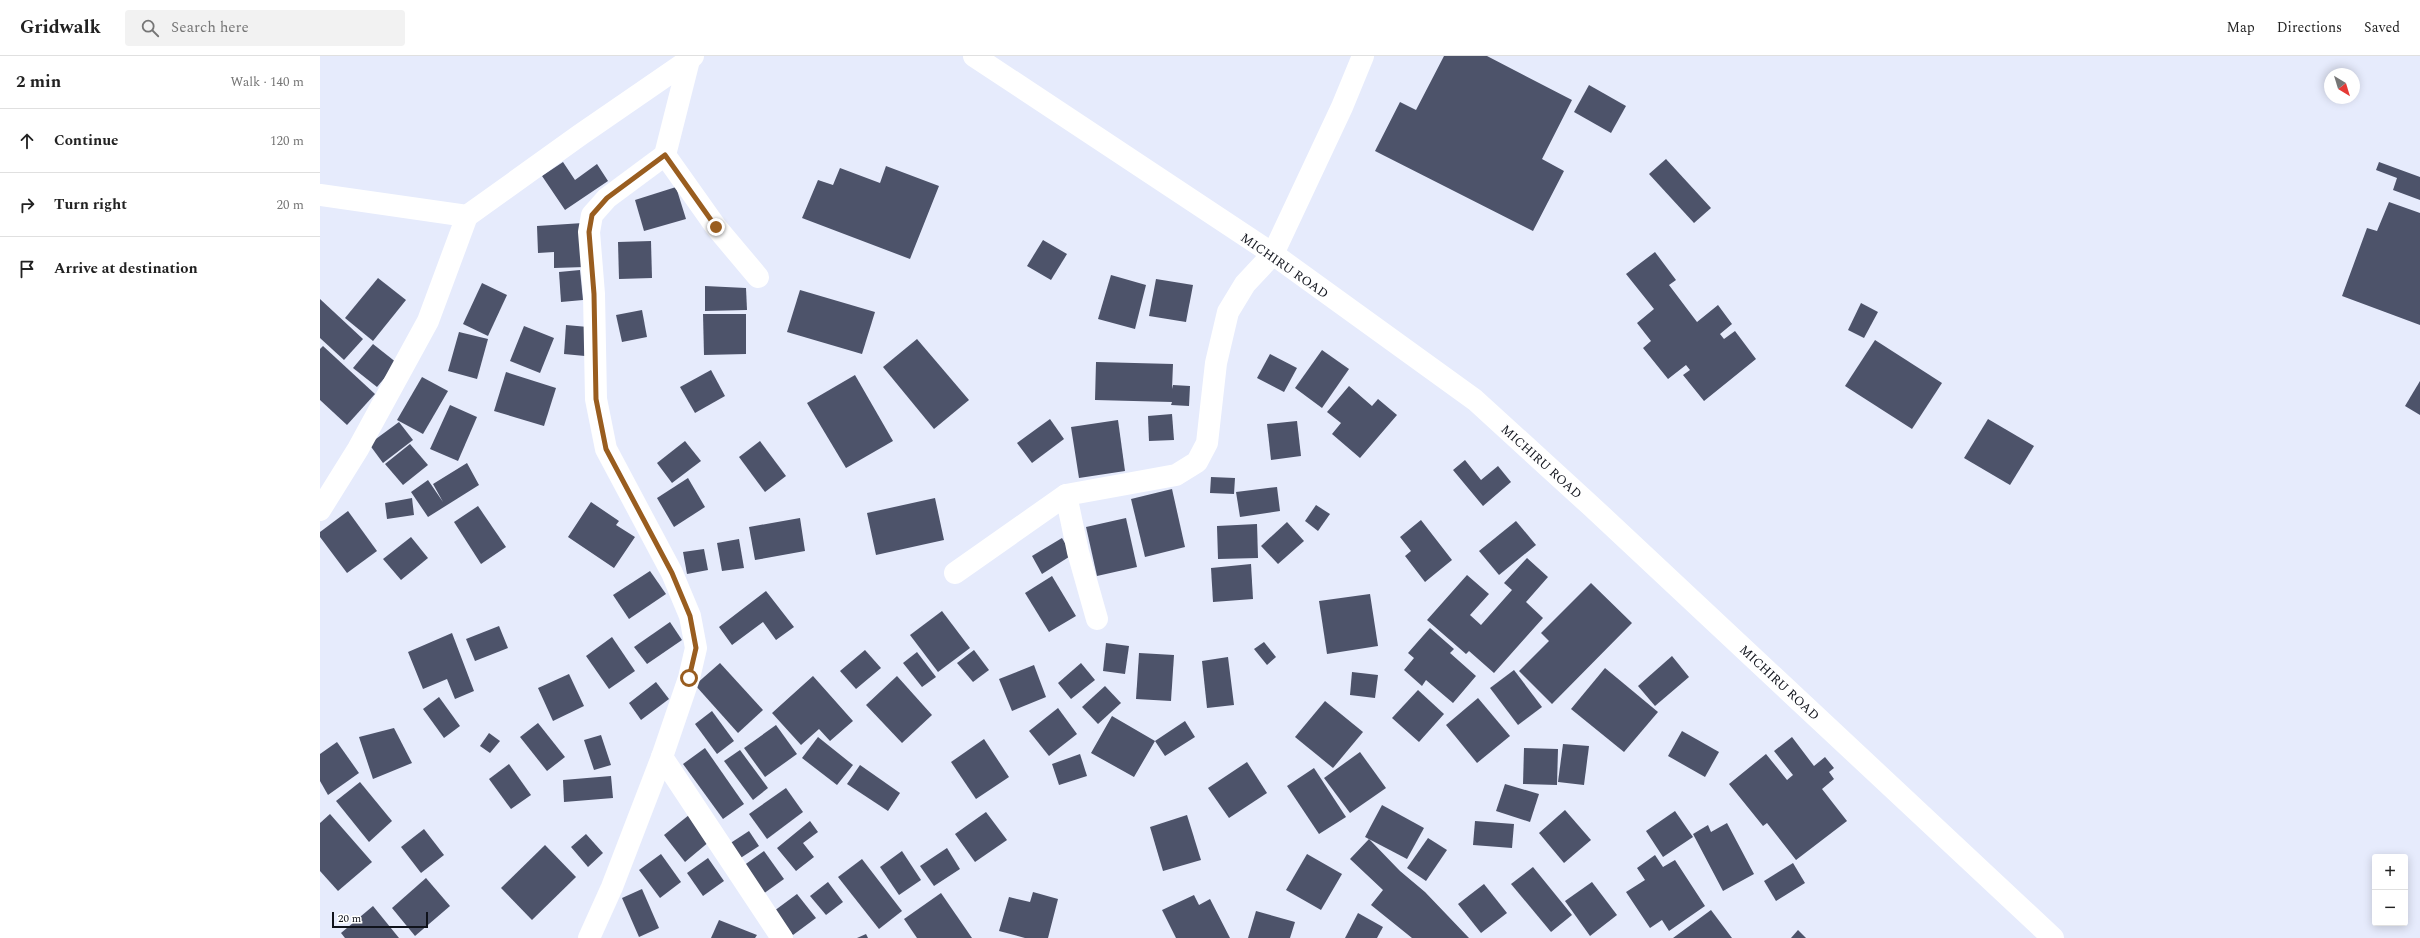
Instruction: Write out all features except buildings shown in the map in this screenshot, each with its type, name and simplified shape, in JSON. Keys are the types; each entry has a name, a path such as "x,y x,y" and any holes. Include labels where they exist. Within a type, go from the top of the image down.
{"street":[{"name":"MICHIRU ROAD","path":"974,56 1273,254 1475,400 1590,505 2053,938"},
{"path":"955,573 1066,495 1176,475 1197,462 1207,443 1216,363 1228,312 1245,284 1273,254 1342,107 1363,56"},
{"path":"589,938 612,887 662,758 689,678 696,648 690,616 672,573 606,449 596,399 594,294 589,232 592,215 607,198 665,155 691,58"},
{"path":"320,510 358,449 428,321 467,216 691,58"},
{"path":"665,155 716,227 758,276"},
{"path":"320,195 467,216"},
{"path":"1066,495 1078,552 1097,619"},
{"path":"662,758 782,938"}],"route":[{"path":"689,678 696,648 690,616 672,573 606,449 596,399 594,294 589,232 592,215 607,198 665,155 716,227"}]}
